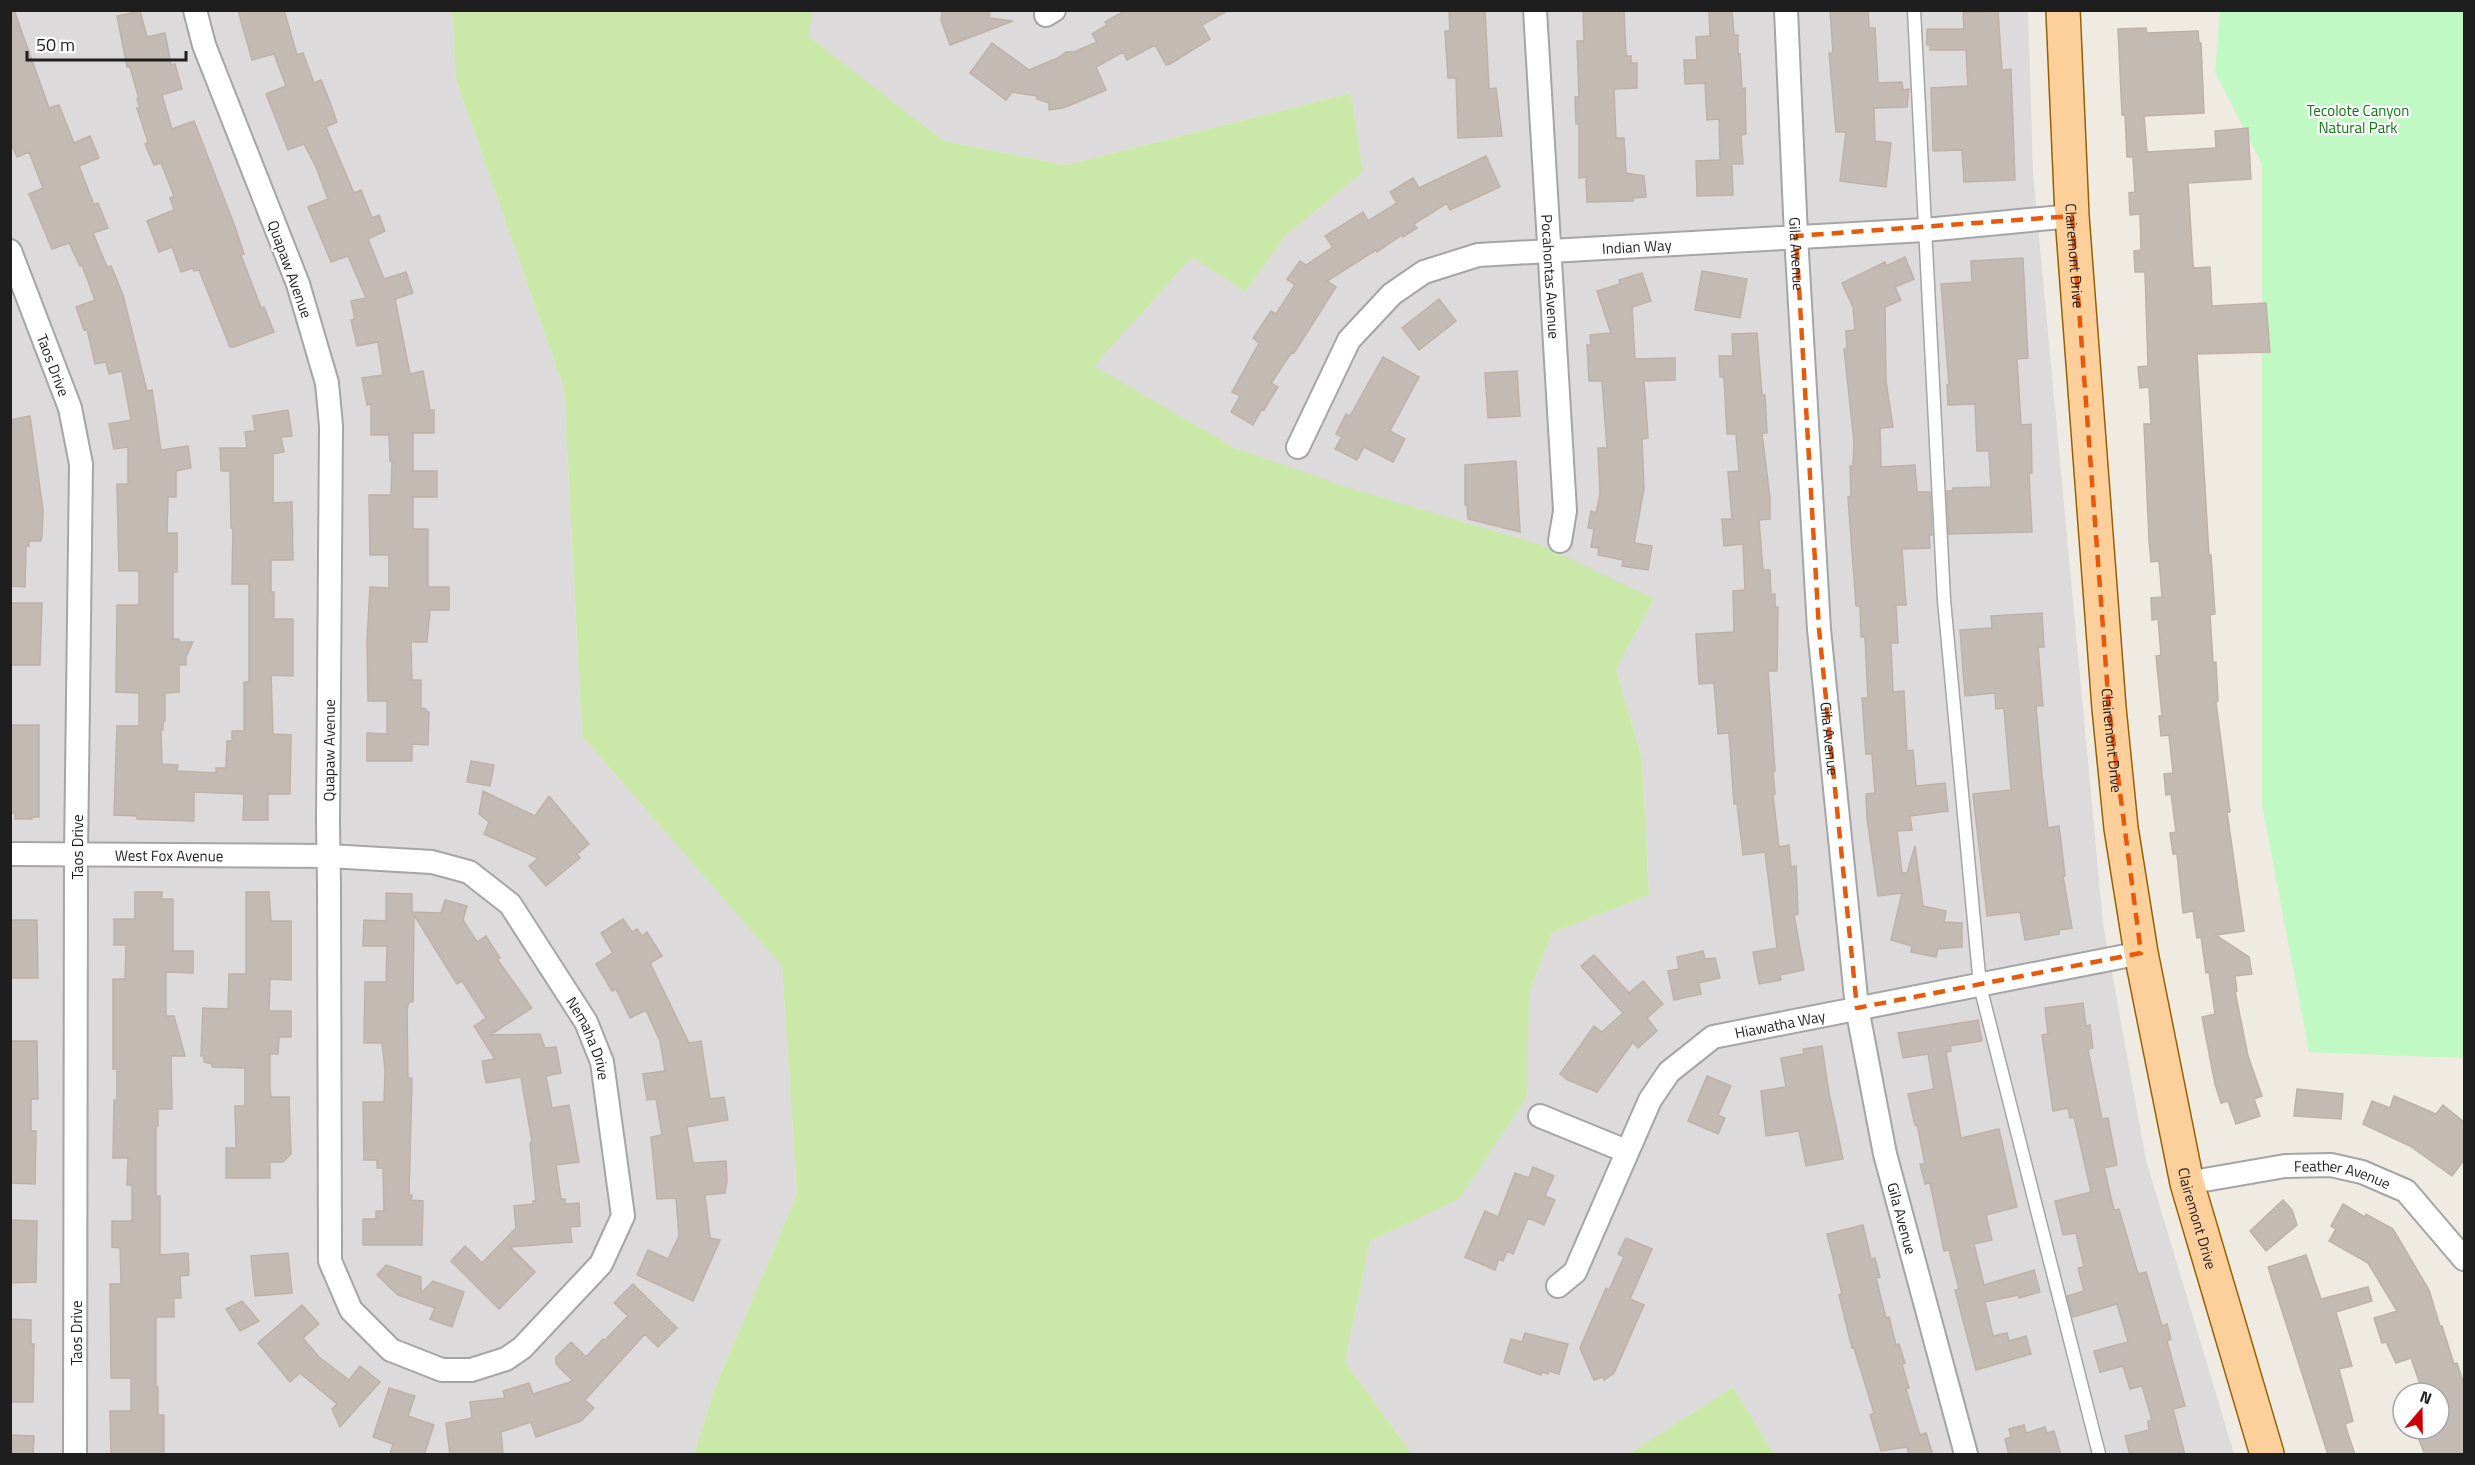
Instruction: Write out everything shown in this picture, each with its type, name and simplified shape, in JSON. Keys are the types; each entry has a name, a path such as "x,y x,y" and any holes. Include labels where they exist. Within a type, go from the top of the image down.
{"main road":[{"name":"Clairemont Drive","path":"2063,10 2072,216 2109,708 2121,828 2140,952 2187,1183 2267,1455"}],"street":[{"name":"Quapaw Avenue","path":"195,10 204,45 298,284 327,383 330,426 330,1261 351,1310 391,1350 442,1370 471,1370 506,1359 522,1348"},
{"name":"Pocahontas Avenue","path":"1535,10 1565,512 1560,541"},
{"name":"Gila Avenue","path":"1786,10 1796,236 1819,629 1857,1008 1885,1154 1966,1455"},
{"name":"Indian Way","path":"1298,447 1348,340 1392,294 1424,272 1478,255 1925,230 2072,216"},
{"name":"Taos Drive","path":"10,251 70,408 81,464 76,854 75,1455"},
{"name":"West Fox Avenue","path":"10,854 329,856"},
{"name":"Nemaha Drive","path":"329,856 432,861 469,872 510,904 586,1022 602,1062 623,1216 601,1264 522,1348"},
{"name":"Hiawatha Way","path":"1558,1286 1575,1272 1650,1100 1669,1072 1713,1037 1980,986 2140,952"},
{"path":"1540,1116 1626,1151"},
{"name":"Feather Avenue","path":"2187,1183 2285,1166 2331,1165 2362,1172 2406,1191 2464,1259"}],"lane":[{"path":"1914,10 1944,600 1980,986 2099,1455"}],"highlighted area":[{"path":"2072,216 2109,708 2141,953 1857,1008 1819,629 1796,236"}],"shaded area":[{"path":"812,10 2028,11 2033,172 2103,923 2146,1160 2234,1454 1774,1454 1733,1387 1628,1454 1412,1454 1345,1362 1370,1241 1459,1199 1526,1097 1529,993 1552,933 1649,895 1642,759 1616,669 1654,599 1235,448 1093,366 1192,257 1245,292 1285,236 1363,172 1351,93 1066,165 944,141 808,37"},
{"path":"10,11 452,11 456,80 564,389 582,736 782,965 797,1194 714,1390 694,1454 11,1454"}],"green space":[{"path":"452,11 812,11 809,37 944,141 1066,165 1351,93 1363,172 1285,236 1245,292 1192,257 1094,366 1235,448 1346,487 1541,545 1654,599 1616,669 1642,759 1649,895 1552,933 1529,993 1527,1097 1459,1199 1370,1241 1345,1362 1412,1454 694,1454 714,1390 797,1194 782,966 582,736 564,389 456,80"},
{"name":"Tecolote Canyon Natural Park","path":"2220,11 2464,11 2464,1058 2309,1052 2262,805 2262,164 2215,72"},
{"path":"1733,1387 1774,1454 1628,1454"}],"building":[{"path":"10,10 14,10 49,108 59,105 74,143 90,136 99,158 79,166 94,205 98,203 108,228 93,233 107,267 111,266 123,295 147,391 152,390 161,450 188,446 191,468 176,471 176,497 168,497 167,533 177,533 177,572 173,572 173,639 179,639 179,642 193,642 186,657 186,665 179,665 179,692 165,693 165,721 163,721 163,730 161,730 162,764 178,765 177,771 216,773 216,768 226,768 227,741 232,741 232,731 244,731 244,682 249,682 249,584 232,584 233,528 231,528 230,471 221,471 220,448 247,448 245,432 255,431 253,416 288,410 292,436 281,437 284,452 273,454 273,503 292,502 293,560 271,560 271,592 274,592 274,619 293,619 293,676 271,675 273,734 291,735 290,794 268,794 268,820 243,820 244,794 194,792 194,821 137,819 137,816 114,815 117,726 139,726 139,693 116,692 117,605 139,605 139,571 119,571 117,484 128,484 128,447 114,449 109,424 131,420 122,371 109,374 106,362 95,364 87,329 84,330 76,307 95,300 82,265 80,266 69,243 52,249 29,194 43,188 29,152 17,157 10,141"},
{"path":"238,10 284,10 297,55 303,53 314,83 321,80 328,97 337,122 326,127 354,193 361,190 372,218 379,215 385,231 368,239 384,279 406,272 413,293 395,299 410,374 423,371 430,410 434,410 434,433 413,433 413,471 437,471 437,497 413,497 413,529 428,529 428,587 449,587 449,610 430,610 427,642 411,642 412,680 421,680 421,708 429,712 428,745 412,744 412,761 367,761 367,733 387,734 387,701 368,701 367,640 370,587 389,588 389,555 370,555 369,495 391,495 392,461 390,461 389,435 371,435 371,404 367,405 362,378 383,375 378,342 357,346 351,320 355,319 351,301 366,298 348,256 331,262 308,207 328,199 304,144 288,150 266,94 286,86 274,54 252,60"},
{"path":"942,10 990,10 989,18 1013,21 950,45 941,20"},
{"path":"1126,10 1229,10 1202,25 1210,39 1170,64 1166,65 1155,45 1127,60 1123,52 1096,67 1106,90 1063,108 1049,110 1049,103 1037,99 1037,96 1012,92 1006,100 970,73 992,43 1029,70 1058,58 1066,52 1074,52 1097,42 1092,34 1107,25 1105,22"},
{"path":"1449,10 1485,10 1489,89 1496,88 1502,136 1458,138 1456,78 1448,78 1445,31 1450,31"},
{"path":"1583,10 1624,10 1626,56 1631,56 1631,63 1637,63 1637,88 1614,89 1616,138 1624,138 1626,173 1644,176 1646,197 1633,198 1633,201 1587,202 1586,177 1579,178 1579,124 1576,124 1575,97 1579,97 1577,41 1584,41"},
{"path":"1709,10 1732,10 1734,35 1738,35 1742,89 1745,88 1746,134 1741,135 1743,164 1732,164 1733,195 1697,196 1696,161 1720,160 1719,119 1707,120 1705,83 1685,84 1684,60 1697,60 1696,37 1710,36"},
{"path":"1830,10 1868,10 1869,28 1875,28 1878,83 1902,82 1903,90 1909,89 1907,107 1874,108 1875,141 1891,143 1886,187 1840,181 1846,132 1836,132 1829,53 1833,53"},
{"path":"140,11 147,37 165,33 171,65 175,64 182,89 162,95 172,129 194,121 234,224 244,254 241,255 261,308 264,307 274,332 234,347 230,347 199,270 194,271 193,268 181,272 172,247 159,252 147,221 174,210 170,198 174,196 161,163 154,165 145,144 148,142 137,108 140,108 137,99 139,99 130,67 127,67 117,16"},
{"path":"1998,11 2002,70 2011,69 2015,180 1964,182 1962,150 1933,151 1931,88 1968,86 1966,50 1930,50 1930,45 1927,45 1927,29 1964,29 1963,13"},
{"path":"2146,28 2147,33 2198,31 2199,43 2201,43 2204,113 2144,116 2147,152 2216,148 2215,131 2248,128 2251,179 2188,183 2193,265 2194,268 2210,267 2212,306 2266,303 2270,352 2197,354 2209,555 2211,555 2215,614 2210,615 2213,663 2216,662 2218,701 2216,702 2230,812 2227,812 2244,931 2216,935 2249,957 2252,974 2235,976 2237,991 2235,991 2248,1056 2262,1096 2254,1099 2260,1116 2236,1124 2228,1101 2221,1103 2202,1017 2215,1014 2209,972 2206,973 2201,937 2197,938 2193,911 2183,913 2177,854 2173,854 2170,833 2176,832 2171,794 2166,795 2164,774 2173,773 2169,735 2161,736 2159,716 2162,716 2156,656 2161,655 2158,619 2152,620 2151,598 2162,597 2159,561 2151,562 2149,540 2144,424 2151,424 2149,387 2140,388 2138,367 2148,366 2145,272 2135,272 2134,251 2141,250 2140,214 2130,215 2129,193 2135,192 2133,157 2127,157 2125,115 2122,115 2118,29"},
{"path":"1486,156 1500,187 1450,210 1447,203 1414,224 1417,228 1377,252 1376,250 1327,281 1336,287 1294,353 1292,352 1271,383 1278,387 1264,410 1262,409 1253,425 1231,412 1240,396 1232,392 1259,343 1253,338 1271,311 1276,314 1295,285 1287,279 1300,261 1306,265 1333,247 1325,236 1363,212 1368,221 1397,203 1390,192 1413,178 1419,188"},
{"path":"1905,257 1914,279 1895,287 1901,300 1885,307 1886,381 1893,427 1880,428 1881,467 1915,465 1917,492 1930,492 1932,535 1929,535 1930,548 1902,549 1906,605 1896,605 1898,643 1891,643 1893,692 1904,691 1907,751 1913,750 1916,786 1945,783 1948,811 1910,816 1912,830 1897,831 1902,873 1907,873 1915,846 1923,906 1946,911 1944,922 1962,923 1962,947 1938,949 1936,957 1911,952 1912,946 1891,940 1902,893 1878,896 1867,818 1866,794 1875,793 1872,754 1866,754 1862,698 1868,698 1865,637 1861,637 1860,606 1856,606 1848,497 1851,496 1850,466 1853,466 1854,442 1844,349 1847,349 1846,331 1855,330 1853,307 1842,283 1885,262 1886,266"},
{"path":"2023,258 2028,358 2017,359 2021,425 2031,424 2032,473 2029,473 2032,532 1949,534 1947,491 1953,491 1953,488 1991,487 1989,451 1977,451 1975,404 1948,405 1947,385 1949,385 1941,284 1972,282 1971,261"},
{"path":"1702,271 1747,279 1740,318 1695,310"},
{"path":"1642,273 1651,301 1632,307 1635,359 1675,358 1675,380 1644,381 1648,438 1642,439 1644,489 1634,543 1652,546 1648,570 1622,566 1623,560 1598,555 1599,548 1591,547 1594,529 1588,528 1591,511 1596,513 1600,494 1598,448 1607,448 1602,381 1589,381 1587,345 1591,345 1590,335 1611,333 1597,291 1620,284 1619,280"},
{"path":"1439,299 1456,321 1419,350 1402,328"},
{"path":"1757,333 1762,395 1765,395 1767,433 1762,433 1770,498 1770,519 1759,520 1763,570 1770,570 1771,595 1775,594 1775,607 1778,607 1777,671 1768,671 1775,771 1773,771 1775,794 1773,795 1779,847 1789,845 1791,867 1796,866 1798,914 1794,915 1804,970 1780,975 1781,980 1759,984 1753,952 1777,948 1765,852 1743,855 1737,804 1734,804 1729,733 1718,734 1714,683 1699,684 1696,634 1734,632 1733,591 1745,590 1743,544 1724,546 1722,519 1732,519 1728,472 1739,471 1736,434 1727,434 1724,377 1720,377 1719,356 1733,356 1732,334"},
{"path":"1383,357 1419,377 1390,431 1405,439 1393,462 1364,447 1357,460 1335,449 1342,437 1336,434 1346,414 1350,416"},
{"path":"1517,371 1520,416 1488,418 1485,373"},
{"path":"30,416 43,510 42,536 41,541 29,541 29,546 26,546 25,587 10,586 10,420"},
{"path":"1516,461 1520,532 1468,519 1467,505 1465,505 1465,465"},
{"path":"10,603 42,603 40,665 10,665"},
{"path":"2042,613 2044,647 2038,647 2043,706 2036,706 2042,775 2048,828 2059,826 2065,876 2063,876 2072,928 2059,930 2059,934 2025,940 2020,912 1987,916 1973,794 2011,790 2004,708 1996,709 1995,693 1965,696 1960,630 1992,628 1991,616"},
{"path":"10,725 39,725 39,817 32,817 32,819 15,819 15,813 10,813"},
{"path":"471,761 494,765 490,786 467,782"},
{"path":"483,791 535,816 549,796 589,844 577,854 580,858 546,886 529,866 538,858 484,834 489,822 479,814"},
{"path":"135,892 162,892 162,899 173,899 173,951 193,951 193,973 166,972 166,1016 174,1016 185,1056 171,1056 172,1109 158,1109 158,1126 156,1126 156,1196 160,1196 160,1255 188,1253 189,1275 180,1276 181,1298 174,1298 174,1317 156,1317 156,1387 158,1387 158,1415 164,1415 164,1455 111,1455 110,1411 131,1411 131,1378 111,1378 110,1284 121,1284 120,1248 112,1247 112,1221 132,1221 132,1185 127,1185 128,1158 113,1158 117,1069 113,1069 113,979 125,979 126,945 114,945 114,919 135,919"},
{"path":"246,892 269,892 271,921 291,921 291,980 270,979 269,1011 291,1011 291,1037 279,1037 278,1054 270,1054 270,1088 271,1097 289,1097 291,1154 283,1162 270,1162 270,1178 226,1178 226,1148 236,1148 235,1106 245,1106 245,1068 212,1067 212,1064 204,1062 204,1056 201,1056 203,1008 228,1009 229,974 246,974"},
{"path":"386,893 412,894 412,912 441,913 445,900 467,906 463,920 477,942 486,936 500,958 497,959 532,1008 490,1035 540,1034 545,1048 556,1047 561,1073 546,1076 552,1108 569,1105 579,1162 556,1165 561,1199 565,1199 565,1204 579,1203 580,1226 570,1227 572,1242 510,1247 535,1272 499,1309 451,1261 465,1246 482,1263 516,1228 514,1206 533,1204 533,1201 536,1201 530,1143 532,1142 521,1077 486,1083 482,1061 495,1059 474,1026 486,1018 462,981 457,984 414,915 413,1002 409,1002 407,1009 408,1078 412,1078 409,1195 412,1195 411,1200 423,1201 422,1245 363,1245 363,1219 376,1219 376,1211 384,1211 383,1168 377,1168 377,1160 364,1160 363,1102 384,1102 385,1069 382,1043 364,1043 365,982 386,982 387,946 363,946 364,920 386,921"},
{"path":"623,919 632,932 637,929 642,936 647,932 662,956 650,963 689,1043 701,1041 710,1099 724,1097 728,1120 687,1127 693,1163 726,1161 727,1181 725,1193 705,1195 710,1238 720,1240 693,1301 637,1275 648,1250 668,1259 679,1236 676,1198 657,1199 651,1137 662,1135 656,1099 647,1100 643,1074 665,1071 660,1041 646,1010 630,1018 616,989 612,991 596,964 613,953 601,933"},
{"path":"10,920 37,920 38,978 10,978"},
{"path":"1703,951 1705,959 1715,958 1720,978 1699,983 1701,994 1674,1000 1668,971 1679,969 1677,957"},
{"path":"1594,955 1629,993 1643,981 1663,1004 1647,1018 1657,1031 1638,1048 1633,1042 1597,1092 1568,1080 1560,1074 1594,1026 1602,1032 1623,1013 1581,966"},
{"path":"2083,1003 2086,1026 2090,1025 2093,1048 2088,1049 2102,1119 2108,1118 2117,1165 2104,1168 2114,1210 2119,1209 2138,1274 2146,1272 2162,1326 2167,1324 2171,1339 2167,1341 2185,1406 2173,1409 2185,1455 2130,1455 2125,1436 2149,1430 2148,1421 2152,1420 2142,1386 2130,1389 2123,1366 2100,1372 2094,1351 2128,1342 2117,1304 2073,1317 2067,1296 2084,1291 2078,1268 2084,1267 2076,1233 2063,1235 2055,1201 2091,1192 2074,1117 2070,1118 2068,1108 2053,1111 2042,1035 2048,1034 2045,1008"},
{"path":"1978,1020 1982,1041 1950,1046 1951,1051 1946,1052 1961,1138 1999,1129 2017,1207 1986,1215 1992,1240 1974,1244 1984,1285 2034,1270 2040,1292 2019,1298 2018,1295 1985,1302 1993,1336 2007,1333 2009,1341 2026,1336 2031,1354 1976,1370 1955,1290 1959,1289 1949,1250 1944,1251 1930,1183 1925,1184 1920,1164 1925,1164 1908,1094 1934,1089 1928,1054 1903,1058 1898,1033"},
{"path":"10,1041 37,1041 38,1099 31,1099 31,1131 36,1131 35,1184 10,1183"},
{"path":"1822,1046 1843,1159 1806,1166 1799,1131 1766,1136 1761,1091 1786,1087 1781,1058 1804,1054 1803,1049"},
{"path":"1707,1076 1731,1086 1718,1115 1725,1118 1718,1134 1688,1121"},
{"path":"2297,1089 2343,1094 2341,1119 2294,1116"},
{"path":"2394,1096 2436,1114 2443,1105 2464,1122 2464,1160 2452,1176 2410,1146 2363,1124 2372,1101 2390,1108"},
{"path":"1533,1167 1554,1176 1545,1196 1555,1200 1544,1225 1528,1218 1513,1254 1507,1251 1503,1261 1499,1259 1495,1270 1465,1257 1485,1211 1498,1217 1515,1173 1529,1178"},
{"path":"2283,1200 2292,1210 2297,1225 2266,1251 2250,1231"},
{"path":"2343,1204 2393,1229 2429,1290 2454,1364 2457,1363 2464,1384 2464,1455 2425,1455 2419,1441 2451,1441 2451,1381 2419,1381 2411,1358 2396,1363 2386,1342 2382,1343 2374,1318 2397,1311 2368,1263 2329,1241 2336,1229 2331,1226"},
{"path":"10,1220 37,1221 36,1282 10,1283"},
{"path":"1863,1225 1871,1259 1875,1258 1880,1277 1876,1278 1886,1318 1889,1317 1896,1345 1899,1344 1905,1363 1902,1364 1909,1388 1906,1389 1920,1435 1926,1433 1933,1455 1909,1455 1907,1447 1881,1451 1870,1415 1874,1413 1854,1348 1852,1348 1827,1234"},
{"path":"1626,1238 1652,1249 1630,1299 1644,1305 1614,1373 1604,1380 1603,1377 1594,1380 1580,1348 1606,1288 1609,1290 1624,1257 1618,1254"},
{"path":"288,1253 292,1293 255,1296 251,1256"},
{"path":"2306,1255 2321,1299 2368,1287 2372,1301 2336,1312 2352,1366 2339,1369 2353,1421 2345,1424 2355,1455 2328,1455 2268,1267"},
{"path":"386,1265 421,1277 421,1293 433,1281 464,1292 452,1327 430,1319 435,1308 398,1295 377,1275"},
{"path":"633,1284 677,1328 658,1347 645,1334 585,1400 594,1408 581,1421 536,1437 531,1422 501,1432 503,1455 450,1455 446,1423 472,1418 470,1402 505,1398 503,1391 529,1383 533,1394 573,1381 556,1364 556,1357 571,1342 586,1357 603,1339 605,1340 628,1316 614,1303"},
{"path":"242,1301 259,1321 240,1331 226,1309"},
{"path":"302,1305 319,1324 303,1338 319,1357 349,1380 360,1366 380,1382 340,1427 332,1409 337,1404 300,1373 290,1382 258,1343"},
{"path":"10,1319 31,1320 31,1344 34,1344 33,1402 10,1402"},
{"path":"1525,1333 1568,1344 1559,1374 1549,1371 1548,1374 1542,1372 1541,1375 1504,1362 1511,1339 1522,1342"},
{"path":"389,1388 415,1396 408,1416 434,1425 424,1455 390,1455 393,1444 373,1437"},
{"path":"2024,1425 2026,1433 2045,1427 2047,1433 2054,1431 2061,1455 2009,1455 2005,1439 2011,1437 2009,1429"},
{"path":"10,1435 34,1436 33,1455 10,1455"}]}
